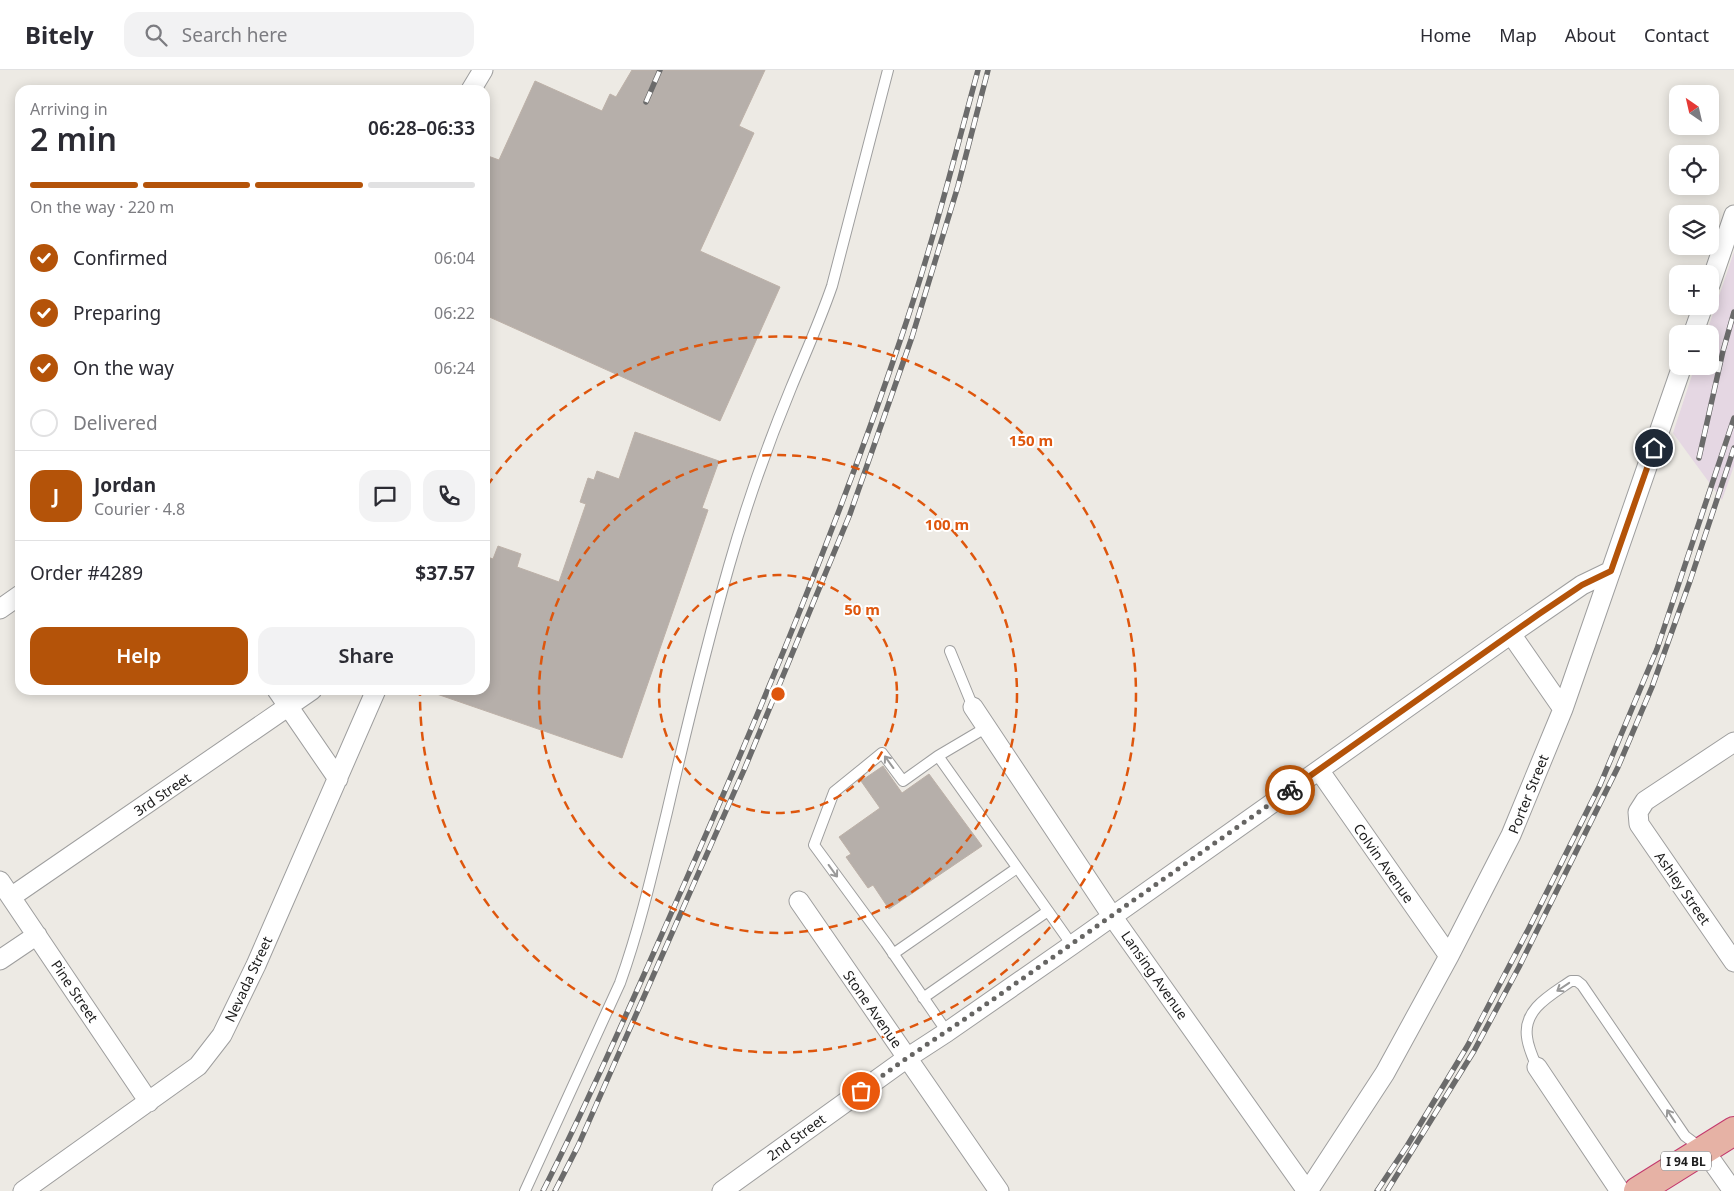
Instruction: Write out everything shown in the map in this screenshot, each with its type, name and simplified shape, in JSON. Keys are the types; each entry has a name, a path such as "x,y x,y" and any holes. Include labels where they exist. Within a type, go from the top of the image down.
{"highway":[{"name":"I 94 BL","path":"1638,1191 1734,1131"}],"street":[{"path":"473,85 483,70"},
{"path":"1717,265 1734,215"},
{"name":"Porter Street","path":"1307,1191 1386,1074 1450,956 1511,835 1563,709 1679,375"},
{"name":"2nd Street","path":"722,1191 907,1058 1072,945 1511,634 1582,585 1611,571"},
{"path":"0,609 15,598"},
{"path":"1511,634 1563,709"},
{"path":"281,695 338,779"},
{"name":"3rd Street","path":"11,897 305,695"},
{"name":"Nevada Street","path":"23,1191 198,1066 222,1035 256,965 374,695"},
{"name":"Lansing Avenue","path":"973,707 1112,916 1307,1191"},
{"name":"Ashley Street","path":"1734,742 1645,801 1638,812 1638,824 1734,962"},
{"name":"Colvin Avenue","path":"1319,770 1450,956"},
{"name":"Pine Street","path":"0,881 149,1102"},
{"name":"Stone Avenue","path":"799,901 999,1191"},
{"path":"0,960 37,934"},
{"path":"1537,1067 1620,1191"},
{"path":"1704,1150 1733,1191"}],"lane":[{"path":"525,1191 550,1140 620,983 630,956 695,695 730,565 758,477 790,389 820,320 832,286 888,70"},
{"path":"950,652 973,707"},
{"path":"947,1032 814,845 834,792 882,753 903,780 938,756 987,727"},
{"path":"938,756 1072,945"},
{"path":"893,954 1017,868"},
{"path":"923,998 1048,910"},
{"path":"1537,1067 1527,1039 1526,1027 1529,1019 1539,1003 1571,981 1577,981 1582,985 1685,1136 1704,1150"}],"shaded area":[{"path":"1734,252 1734,466 1722,500 1673,433 1692,375 1719,375 1719,325 1709,325 1712,315 1719,315 1719,296"}],"building":[{"path":"632,70 765,70 739,126 754,133 700,251 780,287 720,421 490,317 490,157 499,160 535,81 602,111 610,94 616,97"},
{"path":"635,432 719,461 702,508 708,510 622,758 440,695 490,695 490,558 493,559 498,546 521,554 517,567 559,582 586,504 580,502 588,478 594,480 597,471 619,479"},
{"path":"883,766 902,793 929,774 982,846 889,909 873,885 868,888 846,857 851,854 839,837 880,808 861,781"}],"railway":[{"path":"646,102 660,70"},
{"path":"543,1191 614,1041 712,821 825,547 877,408 912,305 942,204 978,70"},
{"path":"555,1191 578,1146 744,770 850,514 912,337 958,186 988,70"},
{"path":"1699,458 1723,351 1734,312"},
{"path":"1377,1191 1407,1146 1468,1045 1600,785 1657,649 1734,418"},
{"path":"1387,1191 1474,1051 1519,967 1618,767 1652,687 1690,581 1734,448"}],"way so far":[{"path":"861,1091 1072,945 1290,790"}],"route":[{"path":"1290,790 1539,614 1582,585 1611,571 1654,448"}]}
